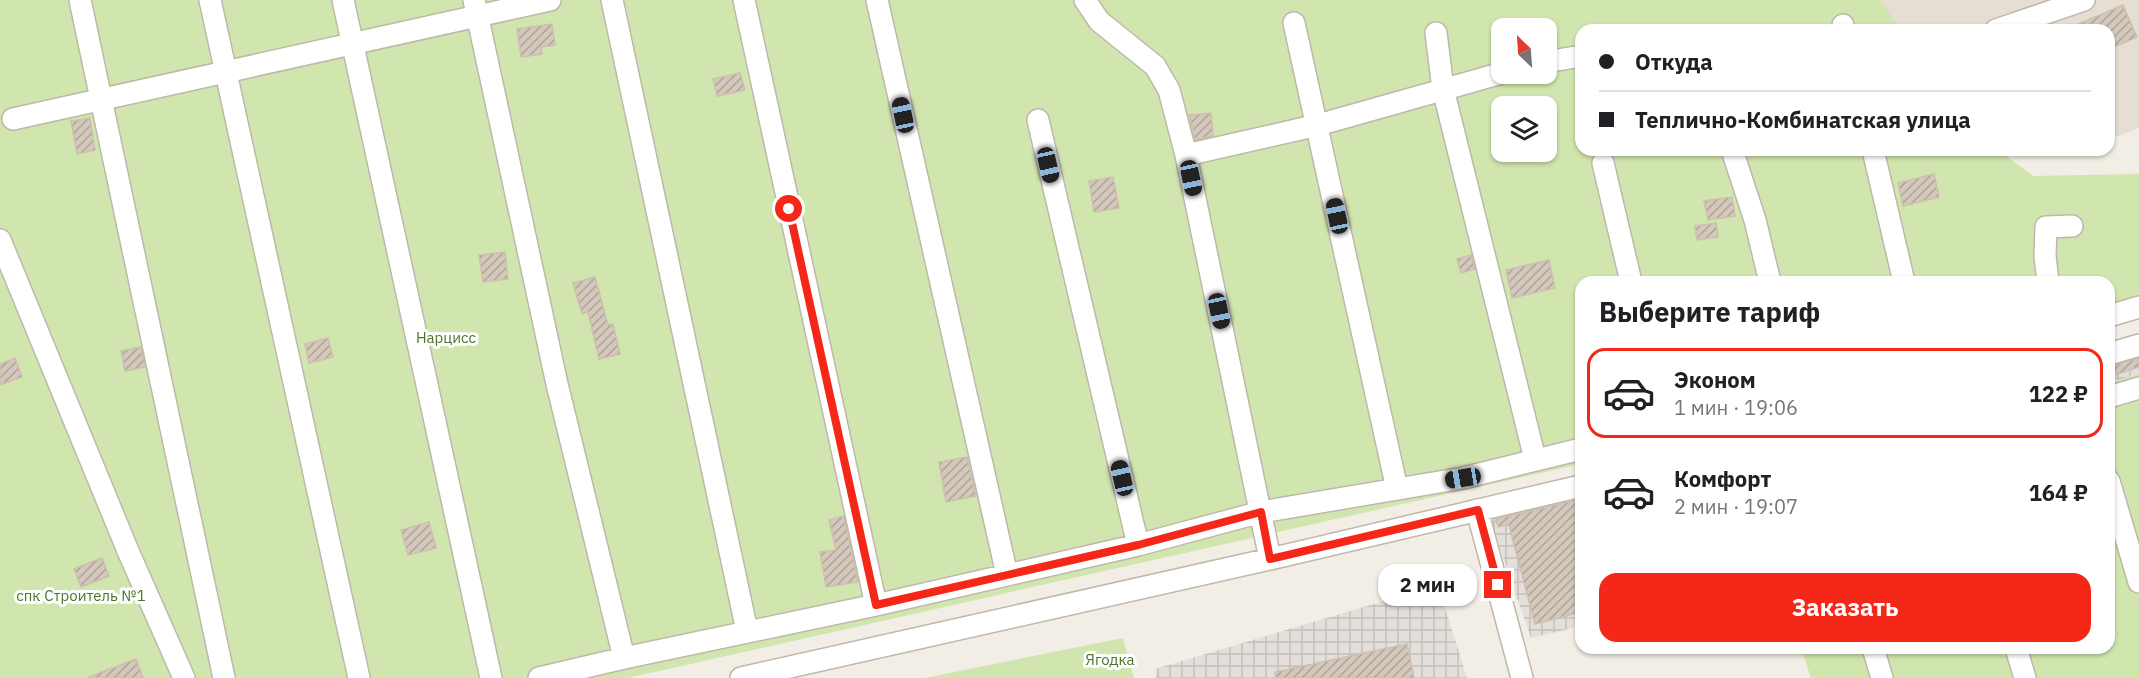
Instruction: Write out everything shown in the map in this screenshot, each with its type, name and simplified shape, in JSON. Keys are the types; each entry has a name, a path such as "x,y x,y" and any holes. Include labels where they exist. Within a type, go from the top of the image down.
{"street":[{"path":"80,0 224,678"},
{"path":"210,0 359,678"},
{"path":"343,0 491,678"},
{"path":"13,118 352,44 476,8 550,0"},
{"path":"612,0 747,631"},
{"path":"744,0 876,605"},
{"path":"877,0 1006,575"},
{"path":"1085,0 1099,21 1155,66 1170,90 1186,155 1270,559"},
{"path":"2014,24 2084,0"},
{"path":"476,8 557,384 624,658"},
{"path":"1294,23 1397,489"},
{"path":"1436,33 1443,89 1535,459"},
{"path":"1557,60 1575,57"},
{"path":"1186,155 1317,124 1491,76"},
{"path":"1038,120 1138,545"},
{"path":"1734,156 1755,220 1769,276"},
{"path":"1874,156 1903,276"},
{"path":"1603,163 1630,276"},
{"path":"2047,276 2044,256 2046,227 2072,226"},
{"path":"0,240 128,551 184,678"},
{"path":"2115,314 2139,307"},
{"path":"2115,352 2139,345"},
{"path":"2115,395 2139,387"},
{"path":"539,678 1138,545 1261,512 1463,478 1575,450"},
{"path":"741,678 1270,559 1575,487"},
{"path":"2115,501 2139,582"},
{"path":"1478,510 1522,678"},
{"path":"1875,654 1882,678"},
{"path":"2018,654 2025,678"}],"shaded area":[{"path":"1881,0 2139,0 2139,128 2115,136 2115,24 1897,24"},
{"path":"2139,351 2139,374 2115,381 2115,358"},
{"path":"1575,490 1575,627 1531,638 1487,511"},
{"path":"1438,585 1467,678 1156,678 1155,669"}],"green space":[{"name":"Нарцисс","path":"0,0 1881,0 1897,24 1575,24 1575,156 2006,156 2033,176 2139,174 2139,310 2115,320 2115,276 1575,276 1575,465 628,678 0,678"},
{"path":"2139,374 2139,678 1811,678 1803,654 2115,654 2115,381"},
{"name":"Ягодка","path":"1123,638 1134,678 925,678"}],"building":[{"path":"2123,5 2137,37 2115,46 2115,24 2079,24"},
{"path":"552,24 555,45 541,47 542,54 521,57 517,29"},
{"path":"740,73 745,90 717,96 713,79"},
{"path":"1211,113 1213,136 1195,140 1189,115"},
{"path":"90,118 95,150 77,154 71,121"},
{"path":"1934,174 1939,197 1903,206 1898,183"},
{"path":"1113,177 1119,208 1094,212 1089,181"},
{"path":"1732,197 1735,216 1708,220 1704,201"},
{"path":"1716,223 1718,237 1697,240 1695,226"},
{"path":"505,252 508,279 483,282 479,255"},
{"path":"1471,255 1475,269 1461,273 1457,259"},
{"path":"1549,260 1555,288 1512,298 1506,270"},
{"path":"595,277 608,325 613,324 620,354 599,359 588,312 582,314 573,283"},
{"path":"328,338 333,357 309,363 305,344"},
{"path":"141,347 145,367 125,371 121,351"},
{"path":"15,358 22,377 0,385 0,364"},
{"path":"2139,358 2139,367 2115,375 2115,364"},
{"path":"967,457 976,496 946,502 939,462"},
{"path":"1575,500 1575,614 1535,624 1509,525 1498,527 1496,519"},
{"path":"844,516 858,582 826,587 820,552 836,550 829,520"},
{"path":"429,522 436,548 408,555 401,530"},
{"path":"102,558 109,576 81,587 74,569"},
{"path":"1407,644 1414,678 1276,678 1275,672"},
{"path":"136,659 143,678 89,678 89,677"}],"route":[{"path":"789,209 876,605 1138,545 1261,512 1270,559 1478,510 1498,585"}],"park label":[{"name":"спк Строитель №1","path":"81,596"}]}
